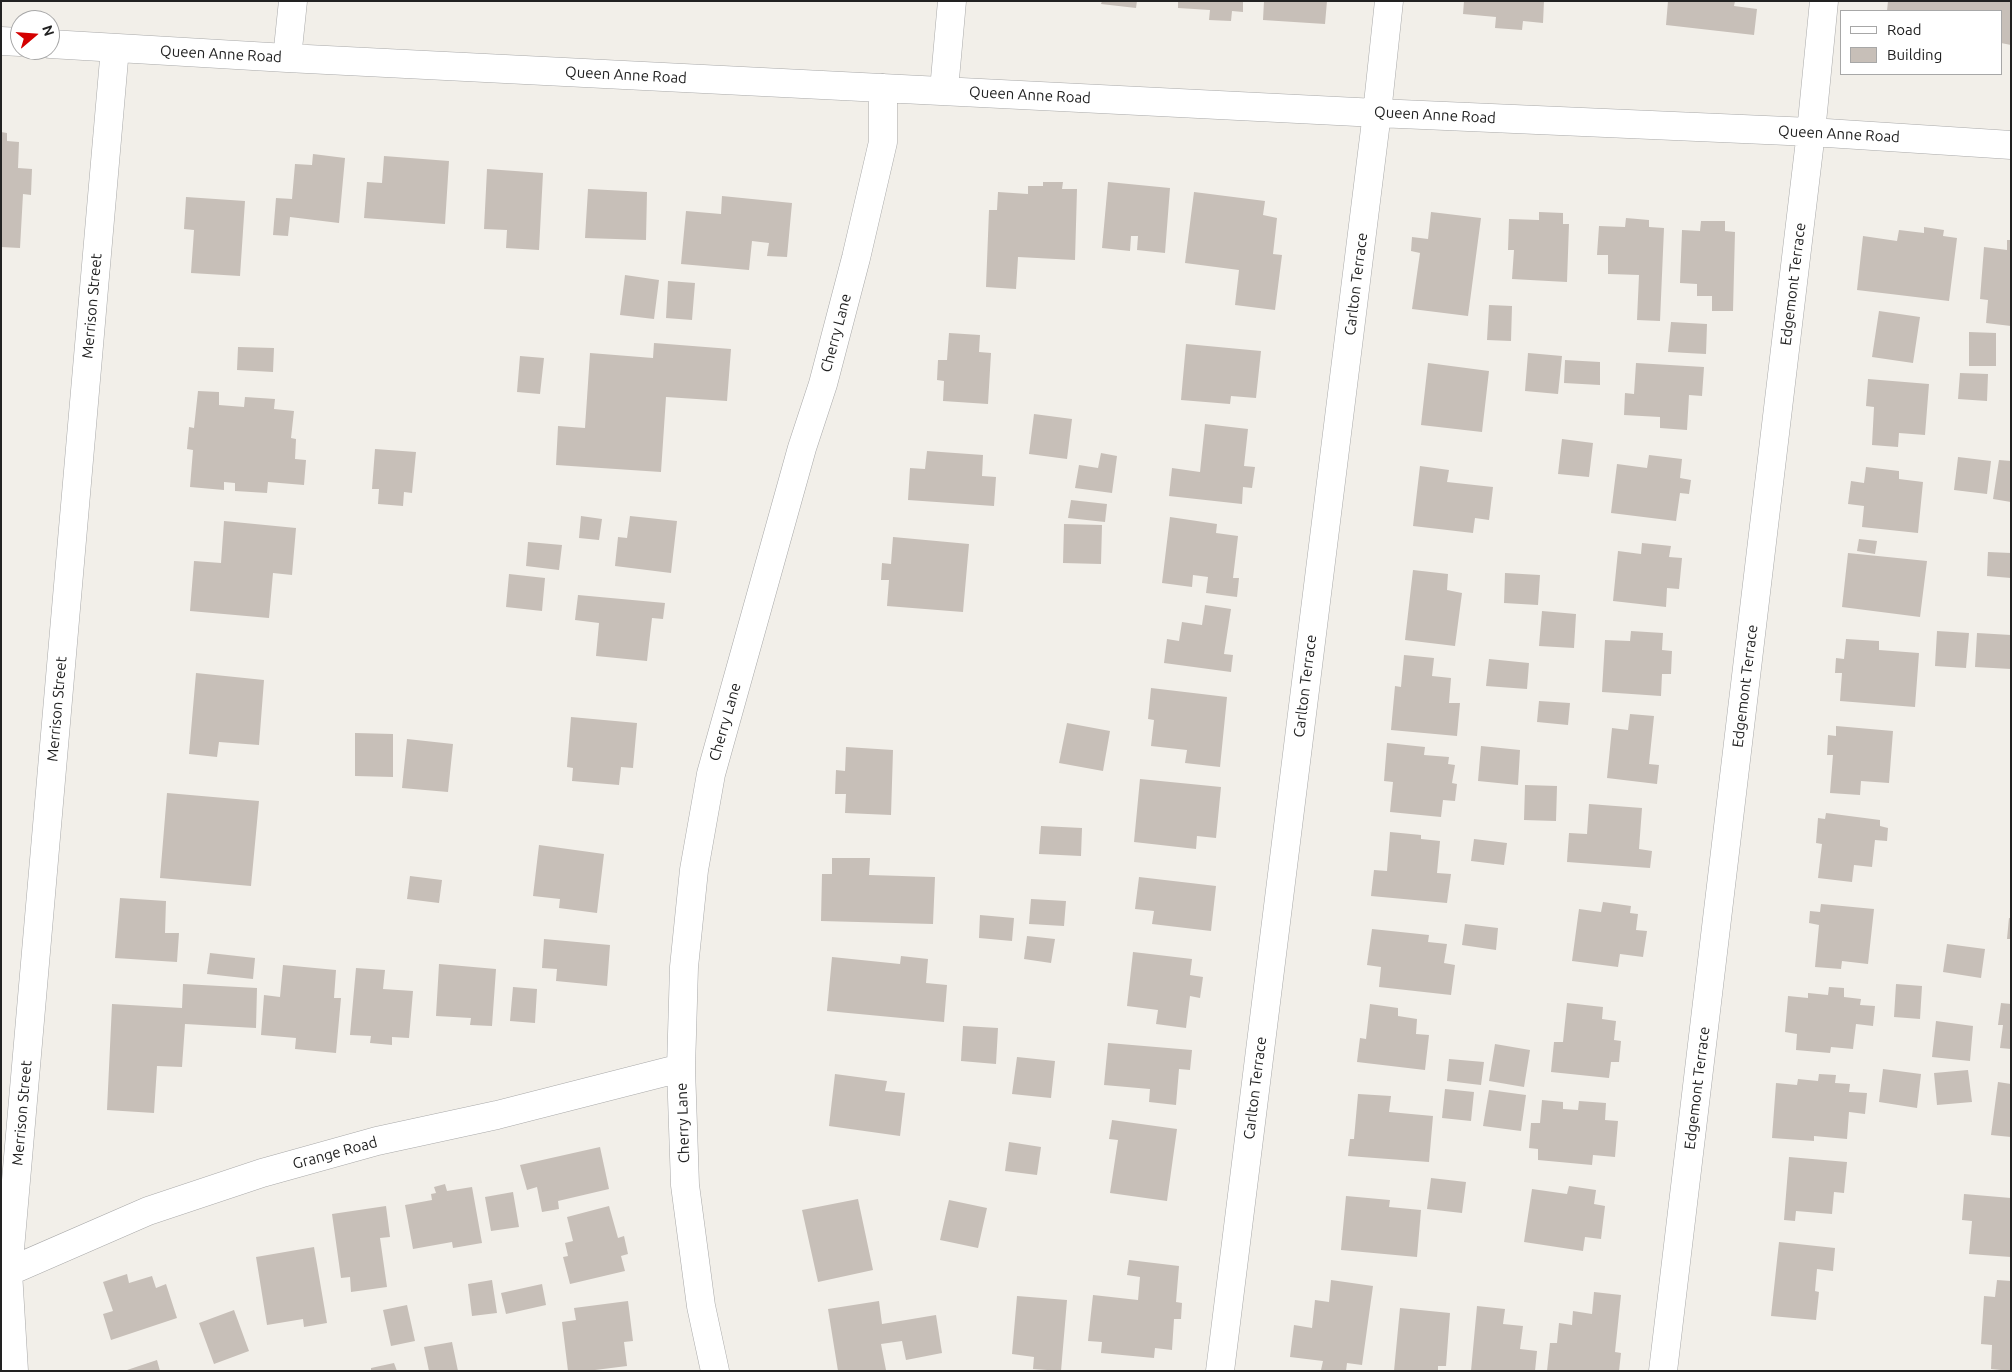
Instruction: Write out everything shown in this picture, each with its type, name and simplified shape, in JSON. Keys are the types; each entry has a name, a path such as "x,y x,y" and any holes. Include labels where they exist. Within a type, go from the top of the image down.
{"street":[{"path":"287,58 293,1"},
{"path":"944,90 952,1"},
{"name":"Carlton Terrace","path":"1220,1371 1377,113 1389,1"},
{"name":"Edgemont Terrace","path":"1664,1371 1811,132 1824,1"},
{"name":"Queen Anne Road","path":"60,45 287,58 1377,113 1811,132 2011,145"},
{"name":"Merrison Street","path":"14,1371 5,1273 115,48"},
{"name":"Cherry Lane","path":"715,1371 701,1306 685,1185 681,1068 684,966 694,870 711,774 802,448 823,384 856,258 883,142 883,88"},
{"name":"Grange Road","path":"5,1273 148,1211 262,1173 377,1141 497,1114 681,1068"}],"building":[{"path":"1102,1 1137,1 1136,8 1101,4"},
{"path":"1178,1 1243,1 1243,12 1232,11 1231,21 1209,20 1210,10 1178,8"},
{"path":"1264,1 1327,1 1325,24 1263,20"},
{"path":"1464,1 1544,1 1543,23 1523,21 1522,30 1495,28 1496,17 1463,14"},
{"path":"1668,1 1735,1 1734,6 1757,9 1754,35 1666,25"},
{"path":"1888,1 2011,1 2011,45 2002,43 2002,10 1887,10"},
{"path":"1,132 7,133 7,141 19,142 18,168 32,169 31,195 23,194 20,248 1,247"},
{"path":"313,154 345,158 339,223 290,217 288,236 273,235 276,198 292,199 295,164 312,165"},
{"path":"384,156 449,161 445,224 364,218 367,182 382,183"},
{"path":"487,169 543,173 539,250 506,248 507,230 484,229"},
{"path":"1043,182 1063,182 1062,189 1077,189 1075,260 1018,257 1016,289 986,287 989,210 997,210 998,192 1028,194 1028,186 1043,186"},
{"path":"1108,182 1170,188 1165,253 1137,250 1138,236 1131,236 1130,251 1102,248"},
{"path":"588,189 647,192 646,240 585,238"},
{"path":"1194,192 1265,201 1263,215 1277,218 1273,254 1282,255 1275,310 1235,305 1239,270 1185,263"},
{"path":"722,196 792,203 787,257 767,256 769,243 752,241 749,270 681,264 686,211 721,214"},
{"path":"186,197 245,201 240,276 191,273 194,230 184,229"},
{"path":"1431,212 1481,218 1468,316 1412,309 1420,253 1411,251 1412,237 1428,239"},
{"path":"1539,212 1563,213 1563,224 1569,224 1567,282 1512,279 1514,250 1508,250 1509,219 1539,220"},
{"path":"1626,218 1649,220 1649,227 1664,228 1660,321 1637,320 1639,275 1608,274 1608,255 1597,255 1599,226 1625,227"},
{"path":"1701,221 1725,221 1725,231 1735,232 1733,311 1712,311 1712,296 1697,296 1697,284 1680,283 1682,230 1700,231"},
{"path":"1924,227 1944,230 1943,236 1957,238 1949,301 1857,290 1863,236 1897,241 1899,230 1924,233"},
{"path":"2007,240 2011,240 2011,326 1986,323 1988,300 1980,299 1984,247 2007,250"},
{"path":"625,275 659,280 654,319 620,315"},
{"path":"668,281 695,283 692,320 666,318"},
{"path":"1489,305 1512,306 1511,341 1487,340"},
{"path":"1879,311 1920,317 1913,363 1872,357"},
{"path":"1671,322 1707,324 1706,354 1668,352"},
{"path":"1969,332 1996,333 1996,366 1969,366"},
{"path":"949,333 980,335 979,352 991,353 988,404 943,401 944,381 937,380 938,360 947,360"},
{"path":"654,343 731,349 727,401 666,397 661,472 556,465 558,426 585,428 590,353 653,358"},
{"path":"1186,344 1261,351 1256,398 1231,396 1230,404 1181,400"},
{"path":"238,347 274,348 273,372 237,370"},
{"path":"1528,353 1562,356 1558,394 1525,391"},
{"path":"520,356 544,358 540,394 517,392"},
{"path":"1565,360 1600,362 1600,385 1564,383"},
{"path":"1428,363 1489,371 1482,432 1421,425"},
{"path":"1636,363 1704,367 1702,396 1689,395 1687,430 1660,428 1660,417 1624,415 1625,393 1634,394"},
{"path":"1960,373 1988,374 1987,401 1958,399"},
{"path":"1868,379 1929,384 1925,435 1899,433 1898,447 1872,445 1874,407 1866,406"},
{"path":"198,391 219,392 219,405 244,407 245,397 275,399 274,409 294,411 291,438 296,439 295,459 306,460 304,485 268,482 267,493 235,491 235,483 224,482 224,490 190,487 193,450 187,449 189,427 194,428"},
{"path":"1034,414 1072,419 1067,459 1029,454"},
{"path":"1205,424 1248,429 1244,466 1255,467 1252,488 1243,487 1242,504 1169,496 1172,468 1200,472"},
{"path":"1562,439 1593,443 1589,477 1558,474"},
{"path":"375,449 416,452 412,493 404,492 403,506 378,504 379,489 372,489"},
{"path":"927,451 983,455 982,476 996,477 994,506 908,500 910,468 925,469"},
{"path":"1101,453 1117,456 1112,493 1075,488 1079,465 1098,468"},
{"path":"1649,455 1682,459 1680,478 1691,480 1689,494 1680,493 1676,521 1611,513 1617,464 1647,468"},
{"path":"1958,457 1991,461 1987,494 1954,490"},
{"path":"1999,460 2011,461 2011,502 1993,499"},
{"path":"1420,466 1449,470 1447,482 1493,487 1489,520 1475,518 1473,533 1413,526"},
{"path":"1866,467 1899,471 1899,479 1923,482 1918,533 1862,527 1864,506 1848,504 1851,481 1864,483"},
{"path":"1071,500 1107,504 1105,522 1068,518"},
{"path":"581,516 602,519 599,540 579,538"},
{"path":"630,516 677,521 671,573 615,566 618,537 627,538"},
{"path":"1170,517 1217,524 1216,533 1238,536 1233,578 1239,578 1237,597 1206,593 1208,577 1193,575 1192,587 1162,583"},
{"path":"224,521 296,528 292,575 273,573 269,618 190,611 194,561 221,563"},
{"path":"1064,524 1102,525 1101,564 1063,563"},
{"path":"893,537 969,544 963,612 887,606 889,580 881,580 882,563 891,564"},
{"path":"1859,539 1877,541 1875,554 1857,551"},
{"path":"528,542 562,545 559,570 526,566"},
{"path":"1642,543 1671,546 1669,557 1682,558 1679,589 1667,588 1666,607 1613,601 1618,551 1641,554"},
{"path":"1988,552 2011,553 2011,578 1987,576"},
{"path":"1848,553 1927,561 1920,617 1842,607"},
{"path":"1413,570 1448,574 1447,590 1462,593 1455,646 1405,640"},
{"path":"1505,573 1540,575 1538,605 1504,603"},
{"path":"509,574 545,578 542,611 506,607"},
{"path":"578,595 665,603 663,619 652,618 647,661 596,656 599,623 575,620"},
{"path":"1205,605 1231,609 1224,654 1233,655 1231,672 1164,663 1167,639 1179,641 1182,622 1202,625"},
{"path":"1542,611 1576,614 1574,648 1539,646"},
{"path":"1631,631 1663,633 1662,650 1672,651 1671,674 1662,674 1661,696 1602,692 1605,640 1630,641"},
{"path":"1937,631 1969,633 1966,668 1935,666"},
{"path":"1977,633 2011,635 2011,669 1975,667"},
{"path":"1846,639 1879,641 1879,650 1919,653 1915,707 1840,701 1842,673 1835,673 1836,658 1844,659"},
{"path":"1404,655 1434,658 1432,676 1451,678 1449,703 1460,703 1457,736 1391,730 1395,686 1401,687"},
{"path":"1489,659 1529,663 1527,689 1486,686"},
{"path":"196,673 264,680 259,745 219,742 217,757 189,754"},
{"path":"1151,688 1227,697 1220,767 1185,763 1187,750 1151,746 1154,720 1148,719"},
{"path":"1539,701 1570,703 1568,725 1537,722"},
{"path":"1630,714 1654,716 1649,764 1659,765 1657,784 1607,778 1612,728 1628,730"},
{"path":"571,717 637,723 633,768 621,767 619,785 572,781 573,768 567,767"},
{"path":"1067,723 1110,731 1103,771 1059,763"},
{"path":"1836,726 1893,731 1889,783 1861,781 1860,795 1830,793 1833,755 1827,755 1828,735 1836,736"},
{"path":"355,733 393,734 393,777 355,776"},
{"path":"407,739 453,744 448,792 402,788"},
{"path":"1387,743 1425,747 1424,755 1449,757 1448,764 1455,765 1452,783 1457,784 1455,801 1443,800 1441,817 1390,812 1393,782 1384,781"},
{"path":"1481,746 1520,750 1518,785 1478,781"},
{"path":"846,747 893,750 891,815 845,813 846,794 835,794 836,770 845,771"},
{"path":"1140,779 1221,787 1216,838 1197,836 1196,849 1134,842"},
{"path":"1525,785 1557,786 1556,821 1524,820"},
{"path":"167,793 259,801 251,886 160,878"},
{"path":"1589,804 1642,808 1639,849 1652,851 1650,868 1567,862 1569,833 1587,834"},
{"path":"1826,813 1880,820 1880,826 1888,828 1887,841 1875,840 1872,867 1854,865 1852,882 1818,878 1822,844 1816,843 1818,818 1825,819"},
{"path":"1041,826 1082,828 1081,856 1039,854"},
{"path":"1390,832 1421,835 1421,839 1440,841 1437,873 1451,874 1447,903 1371,896 1374,870 1387,871"},
{"path":"1474,839 1507,843 1504,865 1471,861"},
{"path":"539,845 604,854 597,913 559,908 560,899 533,896"},
{"path":"832,858 870,858 869,875 935,877 933,924 821,921 822,874 832,874"},
{"path":"410,876 442,880 439,903 407,899"},
{"path":"1139,877 1216,886 1211,931 1152,924 1154,911 1135,909"},
{"path":"120,898 166,901 165,933 179,933 177,962 115,958"},
{"path":"1031,899 1066,901 1064,926 1029,924"},
{"path":"1603,902 1631,906 1630,913 1638,914 1636,930 1647,931 1643,957 1620,954 1618,967 1572,961 1579,909 1601,912"},
{"path":"1821,904 1874,909 1868,964 1842,961 1841,969 1815,967 1819,925 1809,923 1810,911 1820,912"},
{"path":"980,915 1014,918 1012,941 979,938"},
{"path":"2009,918 2011,918 2011,939 2007,939"},
{"path":"1465,924 1498,928 1496,950 1462,945"},
{"path":"1372,929 1429,935 1428,942 1447,944 1444,963 1455,965 1451,995 1379,987 1381,967 1367,965"},
{"path":"1027,936 1055,939 1051,963 1024,959"},
{"path":"544,939 610,945 607,986 556,981 557,969 542,968"},
{"path":"1947,944 1985,949 1981,978 1943,972"},
{"path":"1133,952 1192,959 1190,975 1203,977 1200,998 1190,996 1186,1028 1156,1024 1158,1010 1127,1006"},
{"path":"210,953 255,958 253,979 207,974"},
{"path":"901,956 928,959 926,983 947,985 944,1022 827,1011 832,957 900,964"},
{"path":"439,964 496,969 492,1026 470,1025 471,1018 436,1016"},
{"path":"283,965 336,970 334,998 341,998 336,1053 295,1049 296,1038 261,1035 264,995 280,997"},
{"path":"356,968 385,970 383,989 413,991 409,1038 392,1037 392,1045 370,1043 371,1036 350,1035"},
{"path":"183,984 257,988 256,1028 185,1024 182,1067 157,1066 154,1113 107,1110 112,1004 182,1008"},
{"path":"1896,984 1922,986 1920,1019 1894,1017"},
{"path":"513,987 537,989 535,1023 510,1021"},
{"path":"1829,987 1844,988 1844,997 1861,999 1860,1005 1875,1006 1873,1026 1856,1024 1853,1049 1831,1047 1830,1053 1796,1050 1797,1034 1785,1032 1788,996 1808,998 1808,993 1828,995"},
{"path":"1567,1003 1603,1007 1602,1019 1616,1021 1614,1040 1621,1041 1619,1062 1611,1062 1609,1078 1551,1072 1554,1042 1563,1042"},
{"path":"2001,1003 2011,1004 2011,1049 2000,1048 2003,1025 1998,1025"},
{"path":"1370,1004 1398,1008 1398,1016 1417,1019 1416,1034 1429,1035 1425,1070 1357,1062 1360,1038 1366,1039"},
{"path":"1936,1021 1973,1026 1970,1061 1932,1057"},
{"path":"963,1026 998,1028 996,1064 961,1061"},
{"path":"1108,1043 1192,1050 1190,1070 1179,1069 1176,1105 1149,1102 1150,1089 1104,1085"},
{"path":"1495,1044 1530,1050 1524,1087 1489,1081"},
{"path":"1017,1057 1055,1061 1051,1098 1012,1094"},
{"path":"1449,1059 1484,1062 1481,1085 1447,1081"},
{"path":"1883,1069 1921,1074 1917,1108 1879,1102"},
{"path":"1968,1070 1972,1102 1937,1105 1934,1073"},
{"path":"835,1074 887,1081 885,1091 905,1093 900,1136 829,1126"},
{"path":"1819,1074 1836,1075 1835,1083 1850,1084 1849,1092 1867,1093 1865,1114 1849,1112 1847,1139 1814,1136 1814,1141 1772,1138 1776,1083 1797,1085 1798,1079 1818,1081"},
{"path":"1998,1082 2011,1084 2011,1137 1991,1135"},
{"path":"1445,1089 1474,1092 1471,1121 1442,1118"},
{"path":"1489,1090 1526,1095 1521,1131 1483,1126"},
{"path":"1358,1094 1391,1096 1389,1112 1433,1116 1429,1162 1348,1156 1350,1139 1354,1139"},
{"path":"1542,1100 1563,1102 1563,1109 1578,1110 1579,1101 1606,1103 1605,1120 1618,1121 1615,1157 1593,1155 1592,1165 1538,1160 1538,1149 1529,1148 1531,1123 1540,1123"},
{"path":"1112,1120 1177,1129 1167,1201 1110,1193 1118,1140 1109,1139"},
{"path":"1009,1142 1041,1147 1037,1175 1005,1171"},
{"path":"600,1147 609,1189 558,1201 559,1209 542,1212 537,1187 527,1190 520,1165"},
{"path":"1789,1157 1847,1162 1844,1193 1834,1192 1832,1214 1796,1211 1795,1221 1784,1220"},
{"path":"1431,1178 1466,1182 1462,1213 1427,1209"},
{"path":"445,1184 447,1191 472,1187 482,1243 453,1248 452,1242 413,1249 405,1205 432,1200 431,1194 436,1193 434,1187"},
{"path":"1569,1186 1596,1190 1594,1204 1605,1206 1601,1239 1585,1237 1583,1251 1524,1242 1532,1189 1567,1194"},
{"path":"513,1192 519,1227 491,1231 485,1197"},
{"path":"1964,1194 2011,1198 2011,1257 1969,1254 1972,1221 1962,1220"},
{"path":"1346,1196 1390,1200 1389,1207 1421,1210 1417,1257 1341,1250"},
{"path":"858,1199 873,1270 818,1282 802,1210"},
{"path":"949,1200 987,1208 978,1248 940,1240"},
{"path":"386,1206 390,1237 380,1238 387,1287 351,1292 350,1277 341,1278 332,1214"},
{"path":"609,1206 618,1238 624,1236 628,1254 621,1256 625,1271 570,1284 563,1257 568,1256 565,1243 573,1241 567,1217"},
{"path":"1779,1242 1835,1248 1833,1271 1817,1269 1815,1291 1819,1292 1816,1320 1771,1316"},
{"path":"314,1247 327,1323 304,1327 303,1319 267,1325 256,1257"},
{"path":"1129,1260 1179,1266 1176,1302 1182,1303 1181,1319 1174,1319 1172,1350 1155,1348 1154,1358 1101,1353 1102,1342 1088,1341 1093,1295 1138,1300 1140,1277 1127,1275"},
{"path":"127,1274 129,1283 152,1276 156,1288 166,1284 177,1318 111,1340 103,1314 113,1311 103,1282"},
{"path":"492,1280 497,1313 472,1316 468,1284"},
{"path":"1331,1280 1373,1286 1362,1365 1347,1363 1346,1371 1321,1370 1323,1361 1290,1357 1294,1325 1312,1328 1315,1300 1329,1302"},
{"path":"1997,1280 2011,1281 2011,1371 1991,1369 1992,1345 1981,1344 1984,1296 1995,1297"},
{"path":"542,1284 546,1305 506,1314 501,1293"},
{"path":"1594,1292 1621,1295 1615,1352 1621,1353 1619,1371 1547,1371 1550,1343 1557,1343 1559,1323 1572,1325 1573,1311 1592,1314"},
{"path":"1017,1296 1067,1300 1061,1371 1033,1369 1034,1357 1012,1354"},
{"path":"628,1301 633,1341 624,1342 627,1366 587,1371 568,1371 562,1322 576,1320 574,1308"},
{"path":"879,1301 882,1324 936,1315 942,1353 906,1360 902,1341 881,1344 886,1370 838,1371 828,1309"},
{"path":"407,1305 415,1341 391,1346 383,1310"},
{"path":"1477,1306 1505,1309 1503,1324 1523,1326 1520,1349 1537,1351 1535,1371 1471,1371"},
{"path":"1400,1308 1450,1313 1446,1366 1438,1366 1438,1371 1394,1371"},
{"path":"234,1310 249,1351 214,1364 199,1323"},
{"path":"452,1342 458,1371 429,1371 424,1347"},
{"path":"157,1360 160,1371 127,1371 127,1370"},
{"path":"394,1363 397,1371 371,1371 371,1368"}]}
